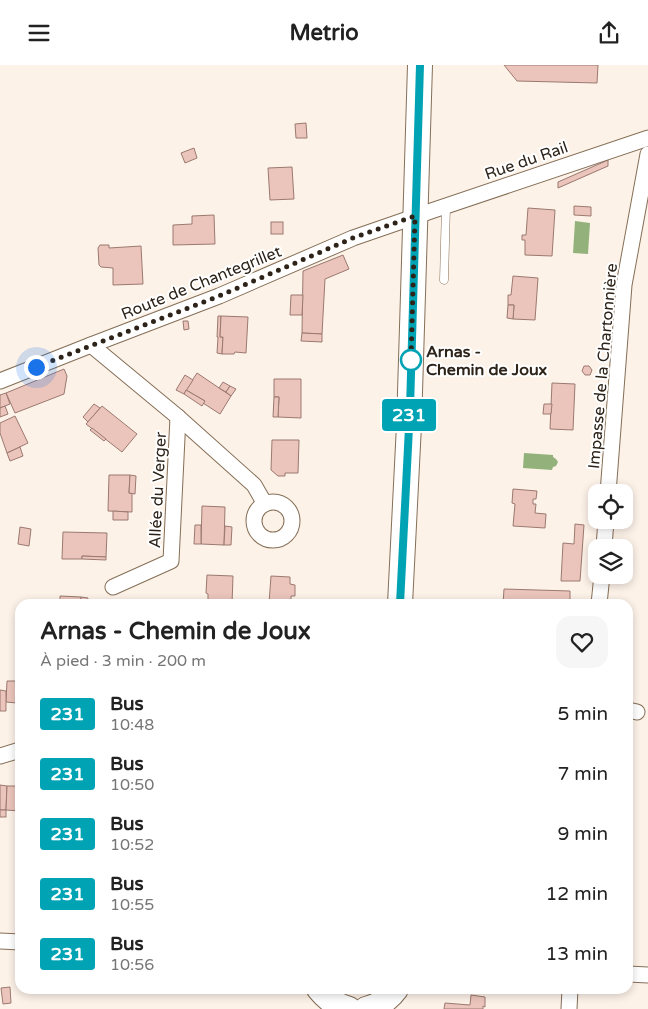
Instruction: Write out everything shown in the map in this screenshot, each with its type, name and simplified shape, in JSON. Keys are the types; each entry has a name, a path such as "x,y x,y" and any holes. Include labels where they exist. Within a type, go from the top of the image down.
{"main road":[{"path":"400,599 409,425 420,65"},
{"path":"324,994 337,1005 349,1009"}],"street":[{"name":"Rue du Rail","path":"415,216 648,138"},
{"name":"Impasse de la Chartonnière","path":"609,484 624,285 648,153"},
{"name":"Route de Chantegrillet","path":"0,381 219,296 353,238 415,216"},
{"name":"Allée du Verger","path":"90,345 178,417 254,485 265,504"},
{"name":"Allée du Verger","path":"113,587 171,561 178,417"},
{"path":"600,599 601,584"},
{"path":"0,756 15,752"},
{"path":"0,941 15,942"},
{"path":"633,974 648,975"},
{"path":"569,1009 570,994"}],"lane":[{"path":"444,280 446,206"}],"shaded area":[{"path":"575,221 590,223 588,254 573,253"},
{"path":"524,453 553,455 558,462 552,470 523,468"}],"building":[{"path":"504,65 598,65 597,83 517,81"},
{"path":"306,123 307,138 296,138 295,124"},
{"path":"194,148 197,158 185,163 181,153"},
{"path":"608,160 608,166 558,188 558,182"},
{"path":"292,167 294,199 270,200 268,168"},
{"path":"574,206 591,207 591,216 574,215"},
{"path":"528,208 555,210 552,256 525,255 525,240 522,240 522,235 526,235"},
{"path":"214,215 215,244 173,245 173,225 192,224 192,216"},
{"path":"271,222 283,222 283,234 271,234"},
{"path":"100,245 109,245 109,248 141,246 143,284 113,285 113,268 101,267 99,265 98,248"},
{"path":"343,255 349,269 325,279 322,334 302,333 303,271"},
{"path":"513,276 538,278 535,320 513,319 514,305 508,305 508,295 511,295"},
{"path":"291,295 303,295 302,315 290,315"},
{"path":"508,305 514,305 513,319 507,318"},
{"path":"218,316 221,316 220,337 223,337 222,354 217,353"},
{"path":"221,316 248,317 246,353 222,354 223,337 220,337"},
{"path":"183,321 188,321 189,329 184,330"},
{"path":"302,333 322,334 322,342 301,341"},
{"path":"584,366 589,366 592,370 590,375 585,375 582,371"},
{"path":"64,369 67,376 64,394 15,413 6,393"},
{"path":"197,373 231,396 220,414 203,403 205,401 186,390"},
{"path":"185,375 193,380 184,394 176,390"},
{"path":"274,379 301,379 301,418 278,417 279,397 274,397"},
{"path":"223,382 230,386 226,392 219,388"},
{"path":"552,383 575,384 573,430 550,429"},
{"path":"230,386 236,389 231,396 226,392"},
{"path":"186,390 205,401 202,406 184,394"},
{"path":"6,393 10,404 0,408 0,395"},
{"path":"274,397 279,397 278,417 273,417"},
{"path":"94,404 100,408 88,422 83,417"},
{"path":"544,404 552,404 551,414 543,414"},
{"path":"5,406 8,414 0,417 0,408"},
{"path":"102,406 137,434 122,452 86,424"},
{"path":"15,416 28,443 7,453 0,433 0,423"},
{"path":"92,428 106,439 104,441 90,430"},
{"path":"272,440 299,440 298,473 285,473 285,476 278,476 271,470"},
{"path":"20,447 23,456 10,461 7,453"},
{"path":"109,475 130,475 129,493 132,493 132,512 108,511"},
{"path":"130,475 136,476 135,494 129,493"},
{"path":"513,489 537,491 533,504 536,504 535,513 546,514 545,528 513,526 515,504 512,503"},
{"path":"202,506 225,507 224,545 201,544"},
{"path":"113,511 128,512 128,520 113,520"},
{"path":"575,524 584,525 580,581 561,581 563,543 574,544"},
{"path":"195,525 201,525 201,544 194,544"},
{"path":"225,526 232,527 231,545 224,545"},
{"path":"20,527 31,529 29,546 18,544"},
{"path":"63,532 107,533 106,557 82,556 82,559 62,559"},
{"path":"82,556 106,557 106,560 82,559"},
{"path":"207,575 233,576 232,599 208,599 208,594 206,593"},
{"path":"271,576 290,577 290,584 295,585 295,596 291,596 291,599 269,599"},
{"path":"504,589 570,591 570,599 503,599"},
{"path":"60,596 81,597 81,599 60,599"},
{"path":"7,681 15,681 15,703 6,702"},
{"path":"0,690 6,691 6,711 0,711"},
{"path":"0,785 7,786 6,810 0,810"},
{"path":"7,786 15,786 15,811 6,810"},
{"path":"0,810 6,810 6,817 0,817"},
{"path":"10,987 11,1003 3,1004 1,988"},
{"path":"471,995 485,997 485,1007 483,1006 483,1009 444,1009 445,1003 470,1005"}],"bus line":[{"name":"231","path":"400,599 410,408 420,65"}],"place":[{"name":"Arnas - Chemin de Joux","path":"411,360"}],"route":[{"path":"36,367 219,296 353,238 415,216 411,360"}]}
